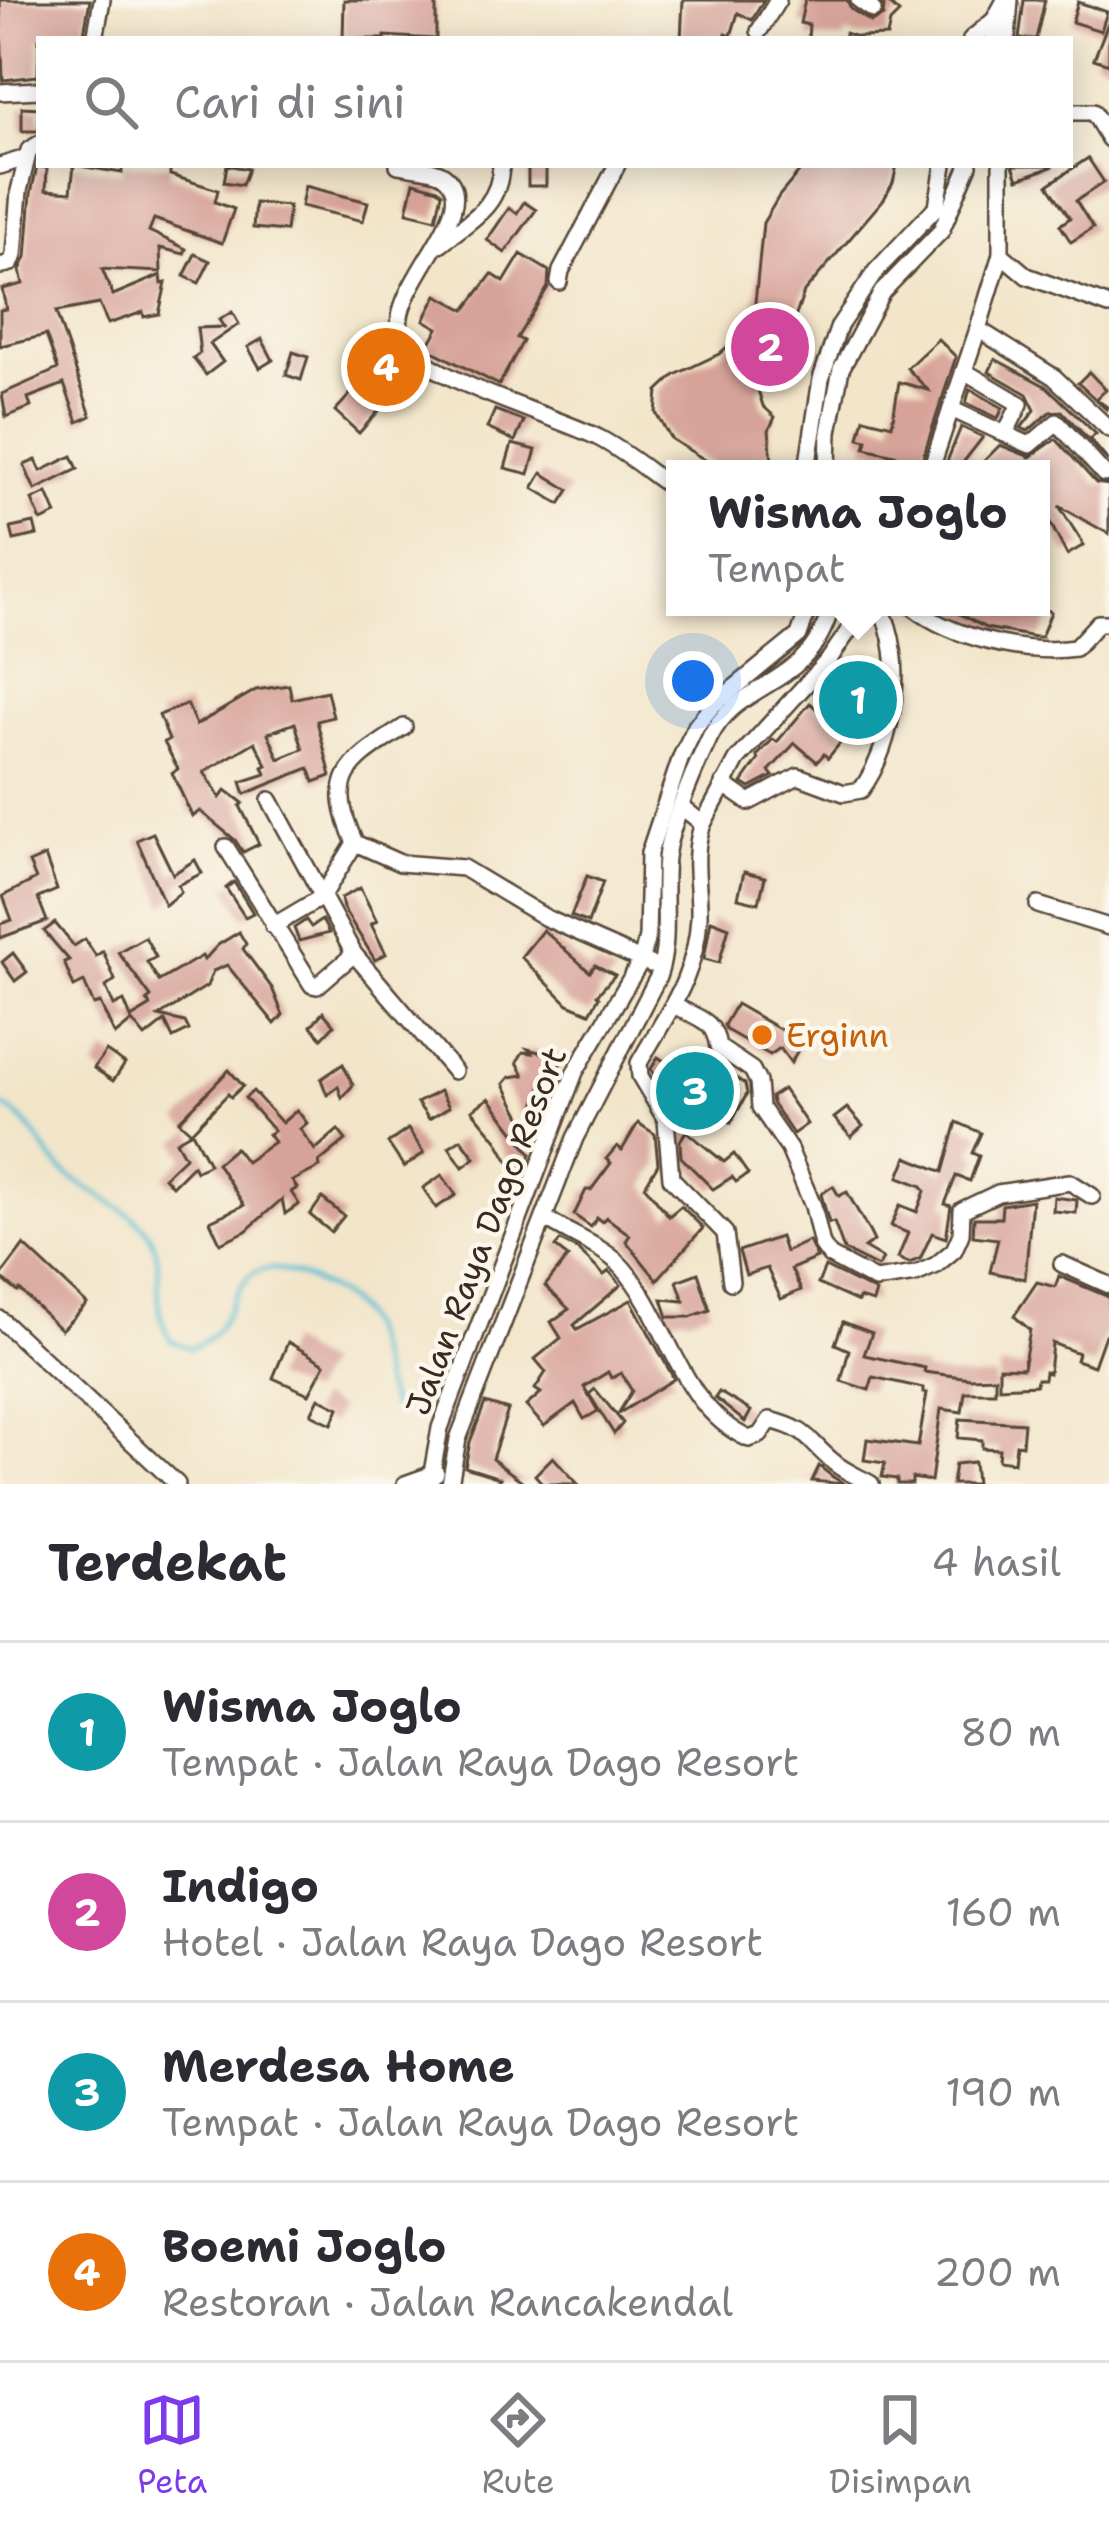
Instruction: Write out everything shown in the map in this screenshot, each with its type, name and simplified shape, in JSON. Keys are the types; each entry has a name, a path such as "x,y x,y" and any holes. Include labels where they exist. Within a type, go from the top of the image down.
{"street":[{"path":"96,36 102,0"},
{"path":"759,32 778,0"},
{"path":"975,36 1008,0"},
{"path":"1007,36 1008,0"},
{"path":"993,36 994,20"},
{"path":"0,92 36,90"},
{"path":"1073,112 1093,112 1109,139"},
{"path":"0,266 11,262 14,255 26,158 36,146"},
{"path":"0,166 26,158"},
{"path":"414,168 440,173 451,184 456,202 437,246"},
{"path":"501,168 493,203 437,246 419,269 399,320 401,337 410,351 451,377 601,439 666,484"},
{"path":"559,283 616,168"},
{"path":"808,460 820,379 839,326 876,271 937,206 943,168"},
{"path":"829,460 835,392 847,357 882,292 940,231 968,168"},
{"path":"934,460 1001,254 1000,168"},
{"path":"1001,254 1027,276 1109,306"},
{"path":"978,328 1054,377 1109,429"},
{"path":"964,371 1020,404 1005,434"},
{"path":"951,409 1030,445 1057,422 1104,474"},
{"name":"Jalan Raya Dago Resort","path":"430,1479 435,1446 490,1290 575,1072 641,961 649,853 681,758 733,687 800,635 806,616"},
{"name":"Jalan Raya Dago Resort","path":"450,1477 458,1439 575,1138 662,968 667,852 698,766 704,730 778,681 816,648 828,616"},
{"path":"731,1282 725,1233 671,1178 666,1120 640,1076 639,1063 687,980 698,925 697,843 703,824 748,746 830,658 859,616"},
{"path":"723,784 749,802 798,776 844,793 861,790 874,772 892,702 897,659 885,616"},
{"path":"927,616 942,626 1004,642 1057,649 1075,648 1098,623 1109,622"},
{"path":"404,727 354,760 346,774 343,807 356,843 400,863 463,868 546,919 662,968"},
{"path":"681,758 698,766"},
{"path":"270,800 354,954 454,1071"},
{"path":"683,808 703,824"},
{"path":"273,926 322,898 356,843"},
{"path":"226,848 314,986 354,954"},
{"path":"1038,905 1109,927"},
{"path":"675,1006 710,1024 717,1031 718,1048 752,1070 764,1116 789,1149 807,1190 822,1245 830,1256 857,1271 888,1280 936,1265 958,1242 962,1210 987,1196 1070,1181 1092,1196"},
{"path":"544,1218 619,1262 683,1373 734,1430 749,1439 760,1435 770,1420 792,1426 809,1435 834,1463 871,1484"},
{"path":"1062,1264 1109,1285"},
{"path":"0,1319 177,1484"},
{"path":"405,1484 450,1477"}],"building":[{"path":"0,0 90,0 84,36 36,36 36,76 3,80"},
{"path":"344,0 436,0 436,36 343,36"},
{"path":"683,0 764,0 752,20 738,13 731,36 681,36"},
{"path":"805,0 847,0 851,9 871,22 883,16 880,0 899,13 890,22 887,36 808,36 809,25 800,23"},
{"path":"1024,0 1045,0 1037,36 1019,36"},
{"path":"1078,2 1107,12 1101,31 1072,22"},
{"path":"1109,23 1109,64 1094,59"},
{"path":"22,107 36,108 36,131 22,131"},
{"path":"1088,158 1104,182 1076,201 1093,228 1071,242 1060,225 1070,218 1048,185"},
{"path":"37,168 47,168 46,190 71,192 74,168 122,173 122,168 170,168 170,175 218,190 215,202 234,209 222,243 154,219 149,231 186,249 184,254 160,248 161,272 102,269 113,295 161,275 162,284 166,283 159,314 144,317 143,312 108,324 99,304 56,312 91,416 78,422 64,384 28,398 31,407 6,417 2,394 58,369 46,335 0,346 0,310 6,309 2,289 23,284 20,270 26,257"},
{"path":"226,168 248,169 242,185 224,182"},
{"path":"528,168 546,168 546,186 528,186"},
{"path":"802,168 896,168 884,199 804,292 775,376 758,390 763,406 775,417 769,430 772,460 705,460 671,439 656,413 658,391 675,375 719,354 748,328 763,223"},
{"path":"1014,168 1049,168 1018,179"},
{"path":"414,182 442,193 436,219 407,212"},
{"path":"305,186 368,202 363,221 301,206"},
{"path":"524,202 536,210 505,253 487,240 509,208 517,213"},
{"path":"255,203 289,206 286,231 253,228"},
{"path":"195,254 210,261 199,283 184,276"},
{"path":"521,254 549,271 548,287 517,338 523,341 499,385 427,348 438,328 424,320 437,295 465,310 492,274 504,282"},
{"path":"232,312 239,324 210,344 223,362 206,375 193,358 200,353 197,328 224,327 219,320"},
{"path":"262,339 273,360 260,368 248,347"},
{"path":"938,339 956,357 922,460 902,460 865,448 867,440 859,438 864,418 892,425 899,382 928,390 907,368"},
{"path":"389,345 405,366 389,378 373,357"},
{"path":"293,352 308,357 301,380 286,375"},
{"path":"995,359 1047,387 1096,434 1090,439 1109,462 1062,411 1050,412 1028,431 1021,428 1035,410 1027,394 989,372"},
{"path":"1089,372 1106,390 1096,399 1106,409 1078,383"},
{"path":"384,374 400,397 384,405 359,433 335,411 356,388 360,391"},
{"path":"970,389 1003,408 998,418 966,403"},
{"path":"495,410 524,421 515,441 487,428"},
{"path":"961,427 983,437 965,460 948,460"},
{"path":"1056,439 1096,483 1109,485 1109,534 1059,506 1084,545 1067,555 1050,522 1050,460 985,460 1000,445 1030,457"},
{"path":"512,444 536,450 529,474 505,468"},
{"path":"72,456 78,469 35,490 24,465 36,460 41,471"},
{"path":"542,473 569,490 560,504 533,488"},
{"path":"47,493 56,514 41,521 32,500"},
{"path":"34,523 37,535 14,540 11,528"},
{"path":"963,616 1049,616 1041,637 986,628"},
{"path":"858,663 869,676 879,667 883,675 882,692 856,715 831,686"},
{"path":"289,685 292,699 327,691 333,717 317,721 331,776 314,782 309,768 245,794 241,782 266,774 263,767 267,765 255,742 204,772 220,798 226,790 243,803 240,806 259,844 243,852 200,811 192,816 172,773 178,769 164,742 169,740 159,715 187,704 196,725 256,690","holes":["295,723 303,749 279,759 268,733"]},
{"path":"810,703 845,733 828,758 824,754 817,762 795,743 769,771 773,776 750,788 742,783 757,756 773,739 777,742"},
{"path":"153,833 173,874 195,860 202,873 178,885 181,892 165,905 137,840"},
{"path":"45,856 57,890 38,898 47,921 0,938 0,924 12,920 3,896 36,879 29,863"},
{"path":"744,872 765,877 759,903 738,898"},
{"path":"587,876 603,882 588,923 571,916"},
{"path":"234,882 253,913 245,917 226,888"},
{"path":"360,888 377,921 371,924 386,954 375,960 343,908 341,898"},
{"path":"306,920 311,927 322,920 329,933 299,941 294,928"},
{"path":"711,920 729,927 719,963 704,959"},
{"path":"55,923 74,946 85,939 96,956 103,951 115,980 106,987 114,1006 124,1001 131,1018 151,1006 147,1000 151,997 118,952 145,937 156,957 147,962 159,981 202,956 204,960 239,932 246,944 243,949 272,988 283,1015 275,1024 227,965 213,971 207,986 159,1016 185,1022 189,1030 173,1038 165,1021 145,1037 132,1021 115,1035 84,982 74,987 64,962 69,960 44,931"},
{"path":"543,930 590,972 595,965 615,975 597,995 590,1013 568,1004 521,957"},
{"path":"13,953 27,972 15,981 2,962"},
{"name":"Erginn","path":"736,1004 802,1042 791,1063 780,1048 770,1055 726,1030 724,1025"},
{"path":"323,1012 334,1025 322,1038 311,1026"},
{"path":"528,1049 563,1059 555,1073 548,1067 534,1109 544,1117 522,1118 504,1084 510,1077 524,1075 517,1062 523,1052 532,1053"},
{"path":"106,1051 125,1064 113,1081 94,1068"},
{"path":"658,1057 692,1080 706,1059 745,1084 747,1094 731,1123 670,1077 664,1086 658,1082 651,1069"},
{"path":"343,1064 353,1085 342,1098 338,1086 327,1095 321,1079"},
{"path":"229,1070 243,1086 231,1097 228,1094 191,1132 179,1121"},
{"path":"783,1089 807,1124 793,1134 772,1103 771,1097"},
{"path":"253,1091 282,1123 297,1110 307,1123 300,1129 315,1150 338,1130 346,1140 319,1162 320,1167 292,1181 297,1188 291,1192 299,1204 285,1214 282,1199 246,1231 220,1243 210,1221 244,1205 217,1163 235,1148 246,1162 274,1142 268,1134 274,1131 245,1098"},
{"path":"440,1091 449,1107 429,1119 417,1103"},
{"path":"489,1098 531,1154 513,1169 472,1110"},
{"path":"847,1108 863,1126 851,1137 834,1118"},
{"path":"957,1122 981,1133 972,1153 979,1156 970,1181 956,1176 945,1204 951,1206 946,1238 932,1233 920,1259 909,1263 898,1258 908,1233 891,1226 900,1205 917,1212 925,1191 899,1177 907,1157 943,1172"},
{"path":"638,1123 655,1134 658,1164 645,1186 669,1216 681,1206 703,1228 657,1280 626,1241 630,1235 606,1217 602,1222 597,1218 591,1227 574,1215 586,1190 591,1190 611,1163 606,1159 617,1146 622,1150"},
{"path":"408,1129 424,1153 404,1167 388,1143"},
{"path":"686,1131 724,1162 734,1154 748,1174 713,1189 681,1157 680,1141"},
{"path":"192,1132 209,1164 196,1171 193,1165 172,1186 164,1177 185,1157 176,1141"},
{"path":"461,1139 475,1158 463,1167 449,1147"},
{"path":"442,1175 456,1195 436,1208 423,1188"},
{"path":"833,1186 839,1196 847,1192 870,1233 874,1241 864,1248 883,1259 878,1267 844,1250 834,1222 829,1223 821,1194"},
{"path":"1054,1197 1077,1200 1076,1213 1053,1211"},
{"path":"322,1198 344,1216 331,1232 310,1215"},
{"path":"1032,1200 1025,1279 990,1272 998,1239 973,1236 974,1218 1001,1218 1002,1205"},
{"path":"780,1237 785,1252 809,1241 817,1258 791,1269 801,1290 781,1299 767,1268 746,1275 739,1251"},
{"path":"560,1241 578,1250 604,1275 609,1271 621,1285 574,1325 577,1329 631,1300 674,1379 618,1414 632,1391 621,1373 611,1378 608,1372 584,1387 598,1411 584,1419 575,1403 544,1426 526,1406 541,1393 535,1389 546,1372 535,1359 561,1338 551,1322 569,1309 545,1286 568,1257 555,1247"},
{"path":"24,1245 87,1304 61,1330 0,1277"},
{"path":"825,1267 876,1292 873,1302 859,1298 858,1302 818,1284"},
{"path":"698,1273 710,1310 690,1317 668,1317 662,1299 684,1301 677,1281"},
{"path":"1059,1276 1109,1297 1109,1337 1105,1335 1094,1366 1076,1360 1078,1353 1052,1343 1044,1379 1037,1379 1036,1385 999,1387 999,1367 1023,1368 1030,1330 1014,1316 1037,1282 1055,1287"},
{"path":"843,1322 872,1333 864,1355 925,1368 924,1372 995,1377 995,1392 965,1392 962,1412 941,1409 931,1481 912,1478 912,1484 897,1484 897,1479 882,1477 885,1463 864,1460 867,1439 918,1446 927,1393 923,1388 873,1377 869,1390 841,1381 849,1350 835,1344"},
{"path":"288,1342 325,1364 309,1394 273,1378"},
{"path":"595,1389 623,1423 614,1434 589,1394"},
{"path":"719,1392 751,1411 745,1422 715,1398"},
{"path":"319,1398 339,1408 332,1424 311,1414"},
{"path":"485,1403 508,1410 492,1459 526,1484 495,1484 500,1478 465,1467"},
{"path":"960,1419 1024,1423 1014,1462 998,1460 999,1449 982,1448 982,1440 958,1438"},
{"path":"553,1457 578,1484 543,1484 535,1475"},
{"path":"974,1462 976,1484 952,1484 955,1464"},
{"path":"819,1466 833,1477 845,1484 812,1481"}],"waterway":[{"path":"0,1105 27,1125 64,1172 147,1231 157,1254 161,1315 171,1341 191,1348 204,1341 220,1326 249,1277 264,1269 286,1271 321,1285 356,1309 392,1407"}],"place":[{"name":"Indigo","path":"770,347"},
{"name":"Boemi Joglo","path":"386,367"},
{"name":"Wisma Joglo","path":"858,700"},
{"name":"Erginn","path":"762,1035"},
{"name":"Merdesa Home","path":"695,1091"}]}
